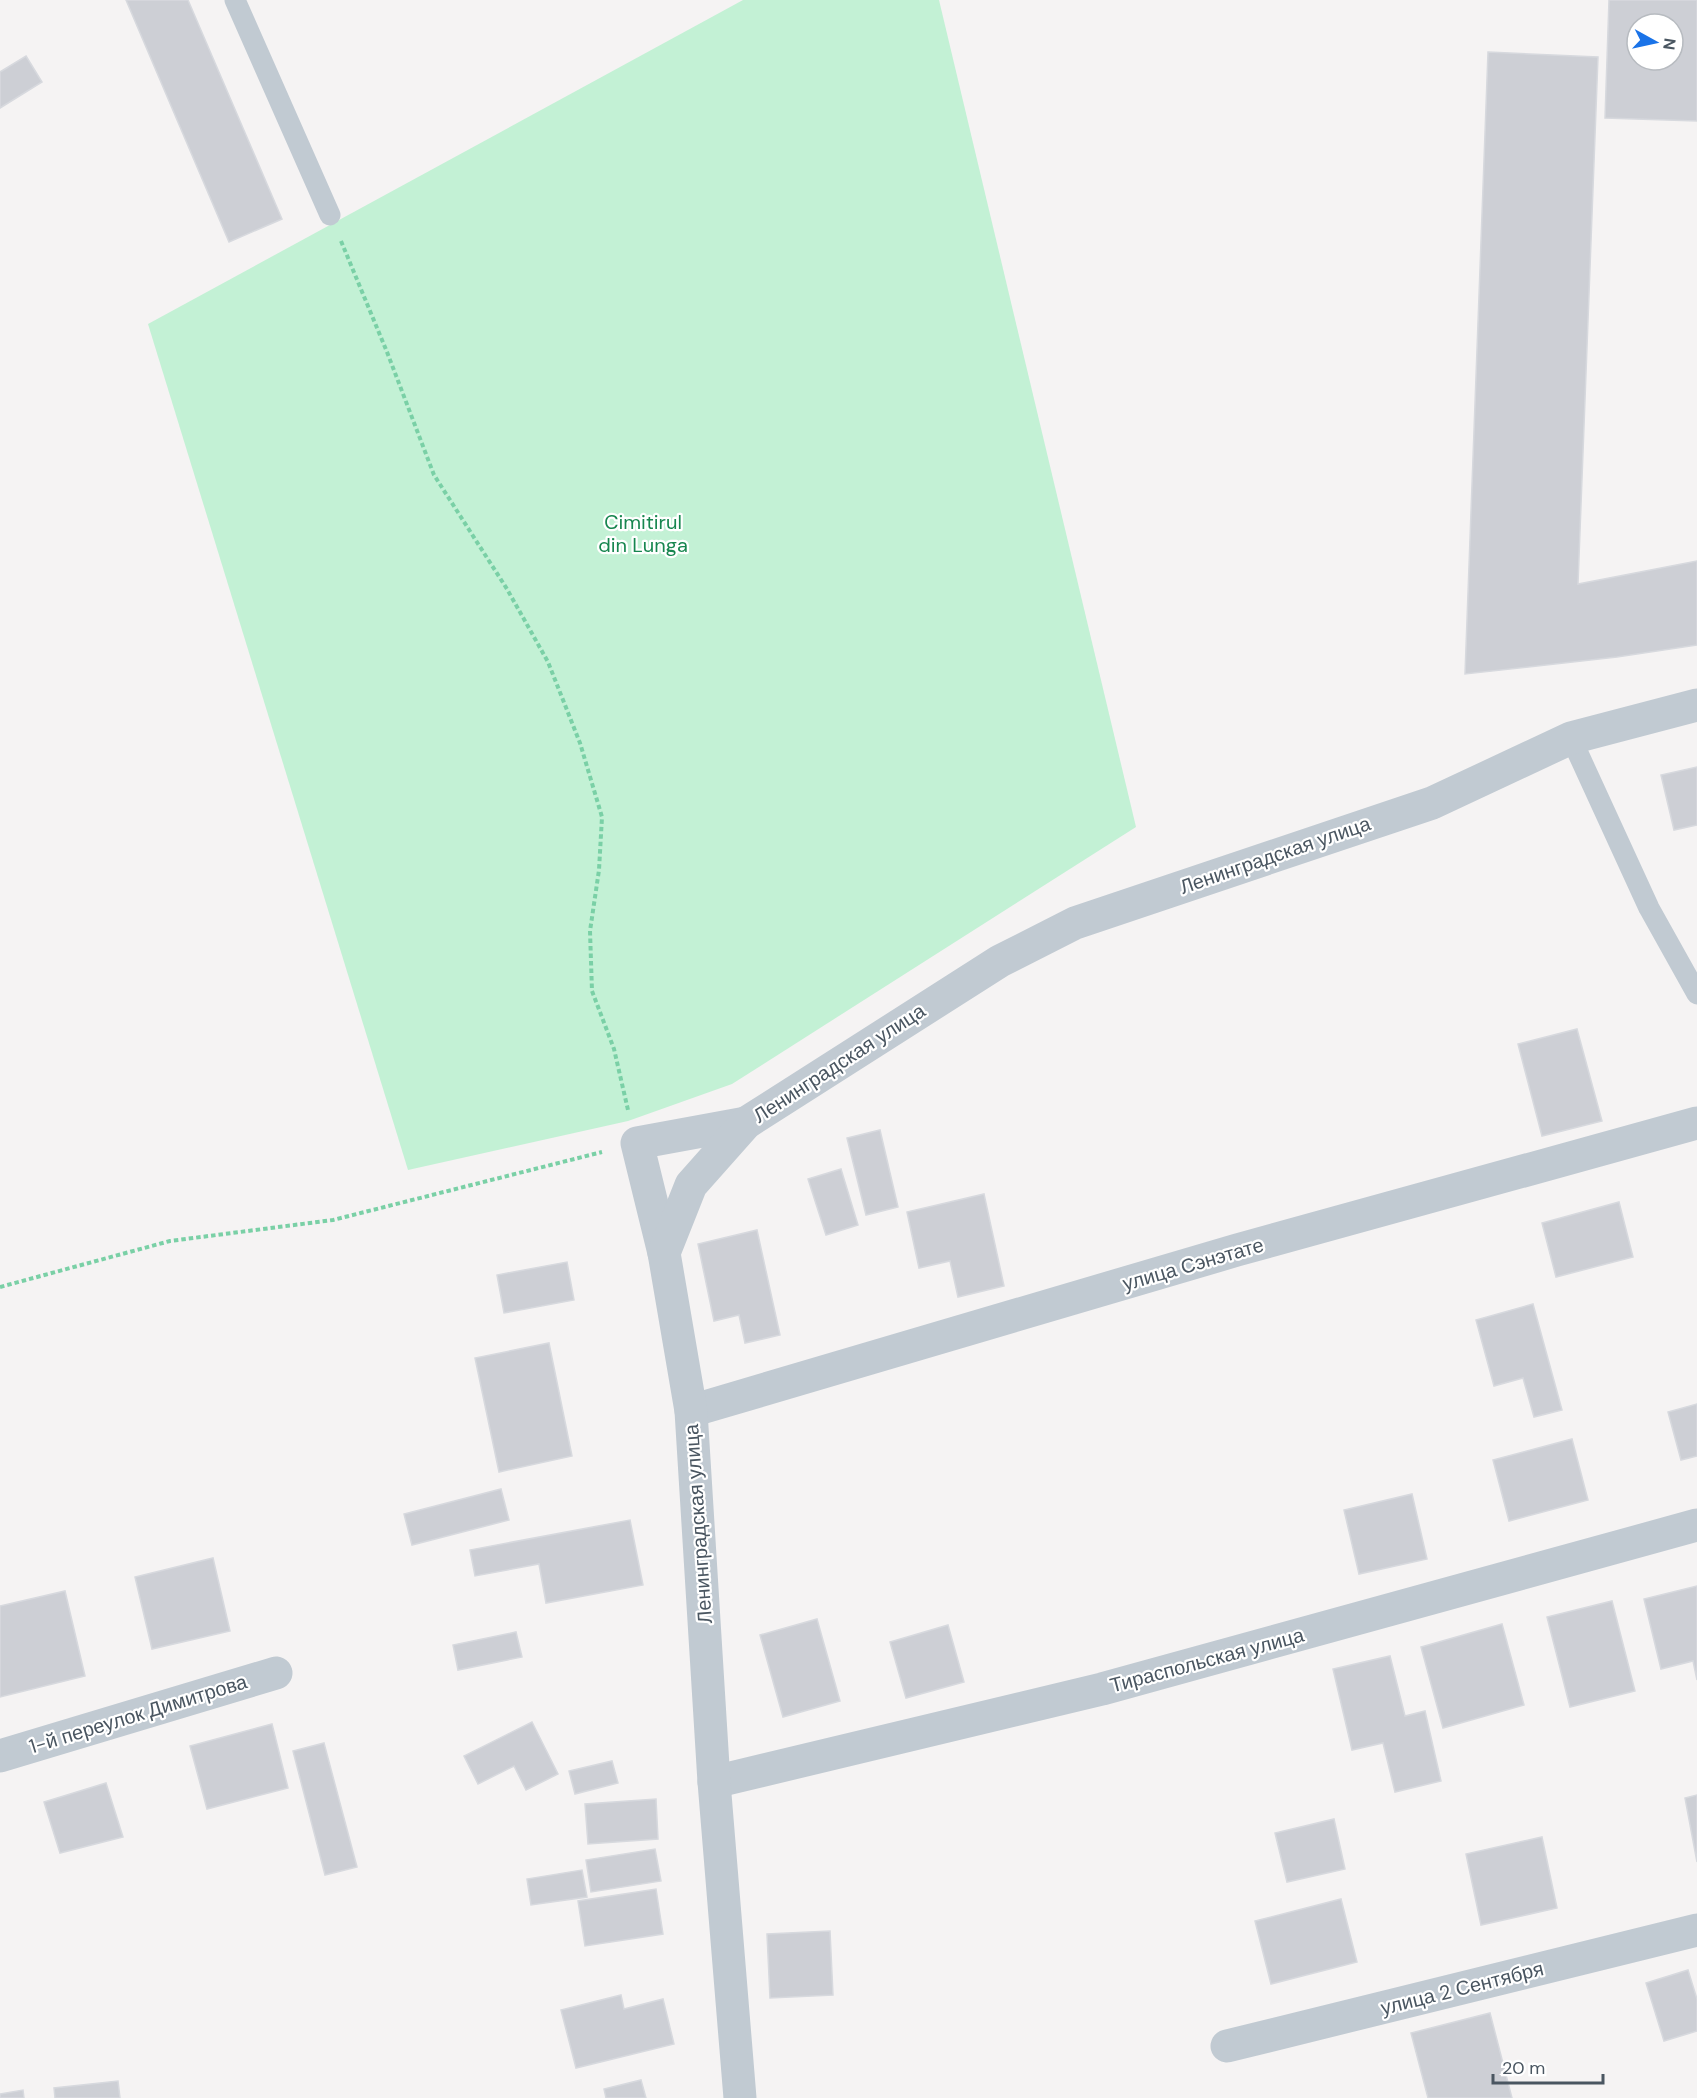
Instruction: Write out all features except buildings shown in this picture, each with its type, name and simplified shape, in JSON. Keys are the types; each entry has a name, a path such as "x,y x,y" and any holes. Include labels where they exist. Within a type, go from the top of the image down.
{"street":[{"name":"Ленинградская улица","path":"740,2098 714,1782 691,1411 664,1253 691,1185 746,1123 1000,961 1075,923 1432,803 1571,738 1697,705"},
{"path":"664,1253 637,1143 746,1123"},
{"name":"улица Сэнэтате","path":"691,1411 1237,1250 1697,1123"},
{"name":"Тираспольская улица","path":"714,1782 1102,1689 1697,1525"},
{"name":"1-й переулок Димитрова","path":"0,1756 276,1672"},
{"name":"улица 2 Сентября","path":"1227,2046 1697,1930"}],"lane":[{"path":"235,0 330,215"},
{"path":"1571,738 1649,908 1697,994"}],"path":[{"path":"0,1287 170,1241 333,1220 637,1143 614,1049 592,991 590,931 599,870 602,817 580,743 548,662 507,589 434,475 387,352 330,215"}],"green space":[{"name":"Cimitirul din Lunga","path":"743,0 939,0 1136,827 732,1084 628,1121 408,1170 148,324"}]}
